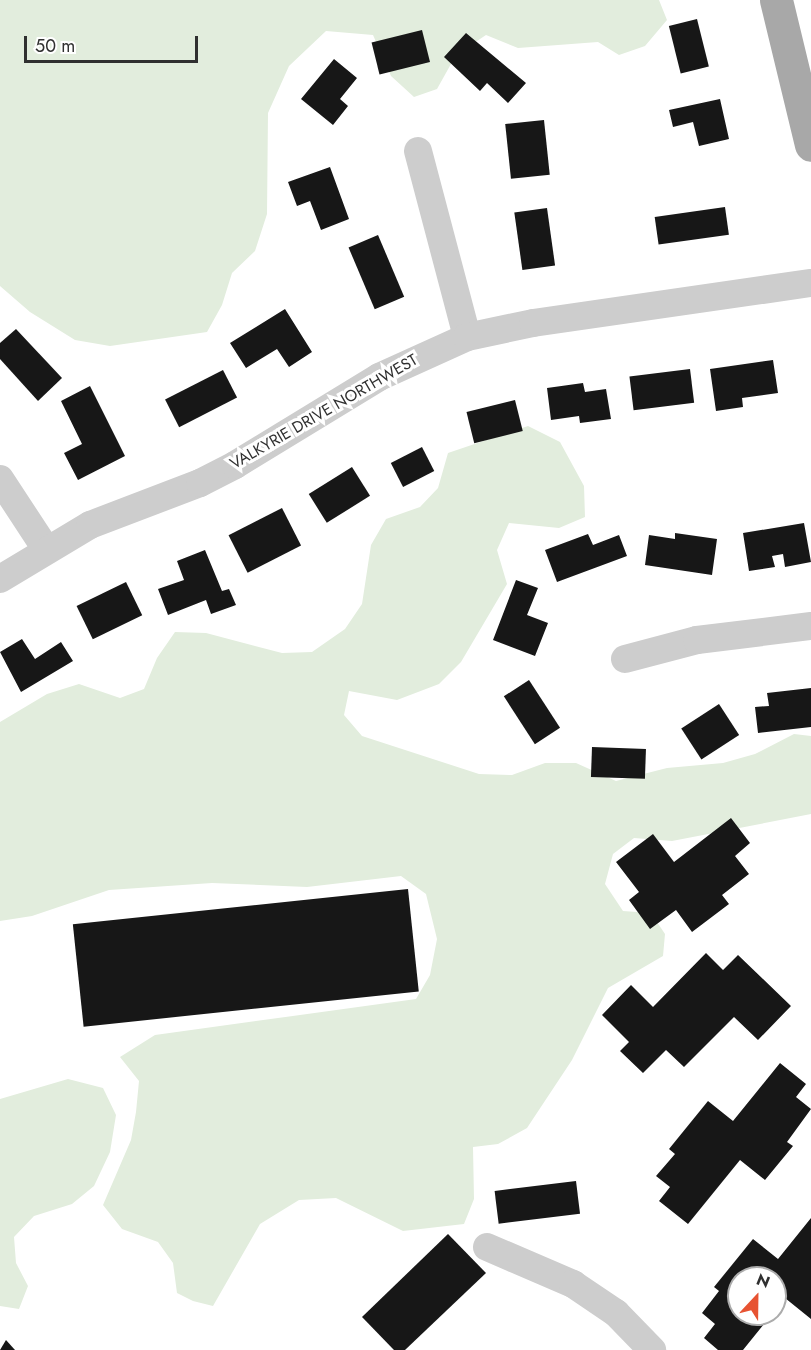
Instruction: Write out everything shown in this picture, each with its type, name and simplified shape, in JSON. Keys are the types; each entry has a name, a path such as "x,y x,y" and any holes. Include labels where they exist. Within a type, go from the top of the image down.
{"main road":[{"path":"776,0 811,145"}],"street":[{"path":"418,151 467,337"},
{"name":"VALKYRIE DRIVE NORTHWEST","path":"0,579 46,549 115,513 209,478 405,363 467,337 533,323 811,283"},
{"path":"0,479 46,549"},
{"path":"625,659 697,640 811,626"},
{"path":"487,1247 573,1284 616,1313 652,1350"}],"green space":[{"path":"0,0 659,0 667,20 645,46 619,55 598,42 518,48 486,35 456,55 437,89 414,97 391,76 373,35 326,31 289,66 268,113 267,214 255,251 232,273 222,305 207,332 110,346 75,340 30,312 0,286"},
{"path":"528,426 560,442 584,486 585,517 559,528 509,523 497,550 507,584 461,662 439,684 397,700 349,691 344,715 362,736 479,774 512,775 545,763 576,763 616,781 667,768 723,763 755,754 794,734 811,736 811,814 672,841 634,838 613,854 605,884 623,911 651,913 665,934 663,956 608,988 572,1060 527,1128 498,1144 473,1147 474,1199 464,1224 403,1231 336,1198 299,1200 260,1224 213,1306 193,1301 177,1293 173,1263 158,1242 122,1229 103,1205 131,1140 136,1112 139,1081 120,1057 155,1035 416,999 430,975 437,939 426,894 401,876 307,887 212,883 109,890 32,916 0,921 0,722 47,694 79,684 120,698 144,689 157,658 175,632 206,633 282,653 312,652 345,629 362,604 371,545 386,519 420,507 438,488 448,453"},
{"path":"68,1079 103,1088 116,1115 110,1152 94,1186 72,1204 34,1216 14,1237 16,1263 28,1286 19,1309 0,1306 0,1099"}],"building":[{"path":"697,19 709,67 681,74 669,26"},
{"path":"422,30 430,62 380,75 372,43"},
{"path":"466,33 526,83 508,103 487,83 480,91 444,57"},
{"path":"334,59 357,78 340,99 348,106 333,125 301,99"},
{"path":"720,99 729,139 699,146 693,122 673,127 669,110"},
{"path":"544,120 550,175 511,179 505,124"},
{"path":"330,167 349,219 321,230 310,201 297,206 288,182"},
{"path":"725,207 729,235 659,245 655,217"},
{"path":"547,208 555,265 522,270 514,213"},
{"path":"378,235 404,297 375,309 349,248"},
{"path":"285,309 312,352 289,367 277,349 246,368 230,343"},
{"path":"16,329 62,378 38,401 0,359 0,343"},
{"path":"773,360 778,393 742,398 743,407 716,411 710,369"},
{"path":"690,369 694,403 634,410 629,376"},
{"path":"223,370 237,398 179,427 165,400"},
{"path":"583,383 585,392 606,389 611,419 580,423 579,416 551,420 547,388"},
{"path":"90,386 125,456 78,480 64,453 82,444 61,401"},
{"path":"515,400 523,431 474,443 466,412"},
{"path":"422,447 434,471 403,487 391,463"},
{"path":"352,467 370,496 327,523 309,494"},
{"path":"282,508 301,545 248,573 229,535"},
{"path":"804,523 811,562 785,567 783,554 772,556 775,567 749,571 743,533"},
{"path":"675,533 717,539 712,575 645,565 649,535 675,539"},
{"path":"588,534 593,545 619,535 627,556 557,582 545,550"},
{"path":"205,550 222,591 229,589 236,605 211,614 206,600 168,615 158,589 184,580 177,561"},
{"path":"516,580 538,588 527,615 548,623 535,656 493,640"},
{"path":"126,582 142,615 93,639 77,606"},
{"path":"22,639 35,659 61,642 73,661 21,692 0,652"},
{"path":"529,680 560,728 535,744 504,696"},
{"path":"811,688 811,727 758,733 755,707 769,706 767,693"},
{"path":"719,704 739,735 701,760 681,729"},
{"path":"592,747 646,749 645,779 591,777"},
{"path":"731,818 750,843 735,856 749,874 722,895 729,904 692,932 676,910 650,929 629,900 639,892 616,862 653,834 674,862"},
{"path":"408,889 419,991 84,1027 73,924"},
{"path":"706,953 723,970 738,955 791,1006 758,1040 734,1017 684,1067 666,1050 643,1073 620,1051 629,1042 602,1015 631,985 653,1007"},
{"path":"780,1063 806,1084 796,1097 811,1109 787,1142 793,1146 765,1180 740,1160 688,1224 659,1201 670,1187 656,1176 675,1154 669,1149 708,1101 733,1121"},
{"path":"576,1181 580,1214 499,1224 495,1191"},
{"path":"811,1218 811,1319 787,1300 787,1266 731,1266 753,1239 778,1259"},
{"path":"448,1234 486,1273 405,1350 394,1350 362,1317"},
{"path":"727,1271 727,1326 762,1326 743,1350 718,1350 704,1338 715,1324 702,1313 719,1291 714,1287"},
{"path":"6,1340 15,1350 0,1350"}]}
